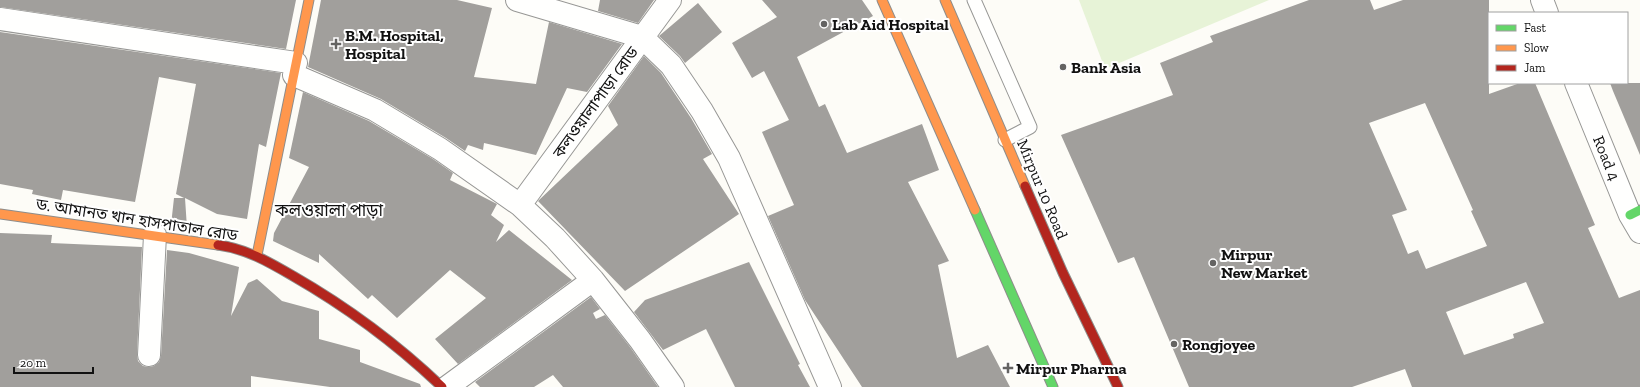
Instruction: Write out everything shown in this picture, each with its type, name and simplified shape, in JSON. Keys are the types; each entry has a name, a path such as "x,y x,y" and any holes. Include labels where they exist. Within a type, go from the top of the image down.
{"main road":[{"path":"257,255 309,0"},
{"path":"882,0 1053,387"},
{"name":"Mirpur 10 Road","path":"945,0 1063,273 1118,387"},
{"name":"ড. আমানত খান হাসপাতাল রোড","path":"0,214 228,246 257,255 312,287 361,320 418,364 442,387"}],"street":[{"path":"518,0 642,37 671,65 702,111 729,158 830,387"},
{"name":"কলওয়ালাপাড়া রোড","path":"520,205 670,0"},
{"path":"1542,0 1547,12"},
{"path":"0,19 295,69 375,110 440,149 520,205 555,238 593,280 640,340 673,387"},
{"name":"Road 4","path":"1576,84 1637,219"},
{"path":"148,355 155,235"},
{"path":"446,387 593,280"}],"lane":[{"path":"974,0 1030,128 1005,140"}],"green space":[{"path":"1079,0 1269,0 1105,69"}],"building":[{"path":"0,0 296,0 286,49 0,7"},
{"path":"321,0 457,0 492,8 474,77 536,84 549,22 622,44 587,92 567,88 536,155 484,143 483,150 468,145 465,151 381,99 308,67"},
{"path":"600,0 654,0 638,23 598,11"},
{"path":"762,0 862,0 873,16 797,57 819,107 825,104 847,153 922,124 939,170 908,182 949,261 938,265 957,358 988,345 1010,387 862,387 805,300 768,216 794,205 762,132 789,120 764,71 752,78 732,43 777,17"},
{"path":"1309,0 1370,0 1374,10 1403,0 1489,0 1489,94 1517,84 1535,84 1595,225 1588,228 1619,298 1640,290 1640,387 1412,387 1405,369 1352,387 1189,387 1134,257 1118,263 1061,135 1173,95 1160,63 1213,42 1210,36","holes":["1425,103 1473,210 1471,211 1487,246 1426,269 1418,250 1408,254 1392,215 1407,210 1369,123","1526,282 1544,323 1513,334 1514,338 1464,355 1446,312"]},
{"path":"698,3 722,32 685,63 680,56 659,36"},
{"path":"0,32 281,73 266,147 259,144 247,219 217,214 185,198 187,228 171,225 174,198 184,198 176,194 196,84 159,77 135,202 63,190 61,200 32,194 33,190 0,184"},
{"path":"644,56 661,73 691,118 712,154 703,159 739,214 625,291 538,201 618,125 608,106"},
{"path":"1640,83 1640,155 1610,84"},
{"path":"303,92 369,121 433,159 453,173 450,180 497,204 491,215 504,225 496,242 509,230 572,280 458,364 435,339 486,298 450,270 397,318 372,295 368,299 319,254 319,263 273,241 274,233 309,167 289,158"},
{"path":"0,233 52,235 51,243 142,247 137,354 138,361 143,366 154,366 159,362 161,356 167,250 189,253 239,267 231,316 248,283 257,279 282,301 319,311 319,339 360,350 360,362 420,384 421,387 330,387 251,376 251,387 0,387"},
{"path":"749,262 810,387 735,387 706,329 663,350 634,312 645,300"},
{"path":"591,297 600,309 593,313 596,319 605,315 658,387 563,387 553,375 534,387 480,387 475,382"}],"traffic: fast":[{"path":"975,210 1053,387"},
{"path":"1630,215 1640,210"}],"traffic: slow":[{"path":"257,255 309,0"},
{"path":"882,0 975,210"},
{"path":"945,0 1025,186"},
{"path":"0,214 218,245"}],"traffic: jam":[{"path":"1025,186 1063,273 1118,387"},
{"path":"218,245 239,250 266,261 333,300 389,341 442,387"}],"place":[{"name":"Lab Aid Hospital","path":"824,24"},
{"name":"B.M. Hospital, Hospital","path":"336,44"},
{"name":"Bank Asia","path":"1063,67"},
{"name":"Mirpur New Market","path":"1213,263"},
{"name":"Rongjoyee","path":"1174,344"},
{"name":"Mirpur Pharma","path":"1008,368"}],"district":[{"name":"কলওয়ালা পাড়া","path":"329,210"}]}
